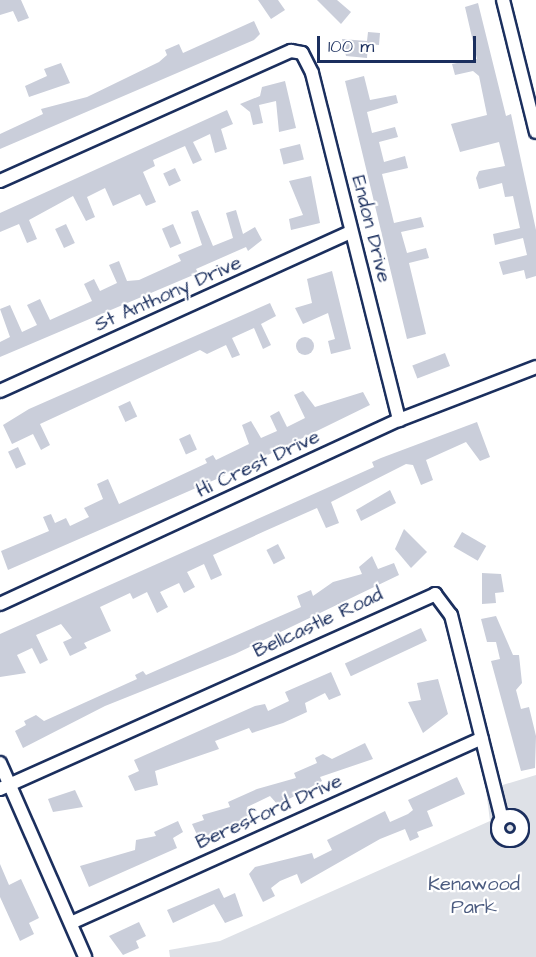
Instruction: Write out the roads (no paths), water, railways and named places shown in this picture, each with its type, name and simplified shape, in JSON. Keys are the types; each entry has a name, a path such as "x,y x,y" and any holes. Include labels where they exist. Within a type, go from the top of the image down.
{"street":[{"path":"503,0 536,132"},
{"name":"Endon Drive","path":"0,181 299,51 312,73 399,420"},
{"name":"St Anthony Drive","path":"0,391 351,232"},
{"name":"Hi Crest Drive","path":"0,604 399,420 536,367"},
{"name":"Bellcastle Road","path":"5,787 431,594 443,598 451,615 502,819"},
{"name":"Beresford Drive","path":"73,922 482,738"},
{"path":"0,763 5,787 73,922 85,957"}],"park label":[{"name":"Kenawood Park","path":"474,896"}]}
